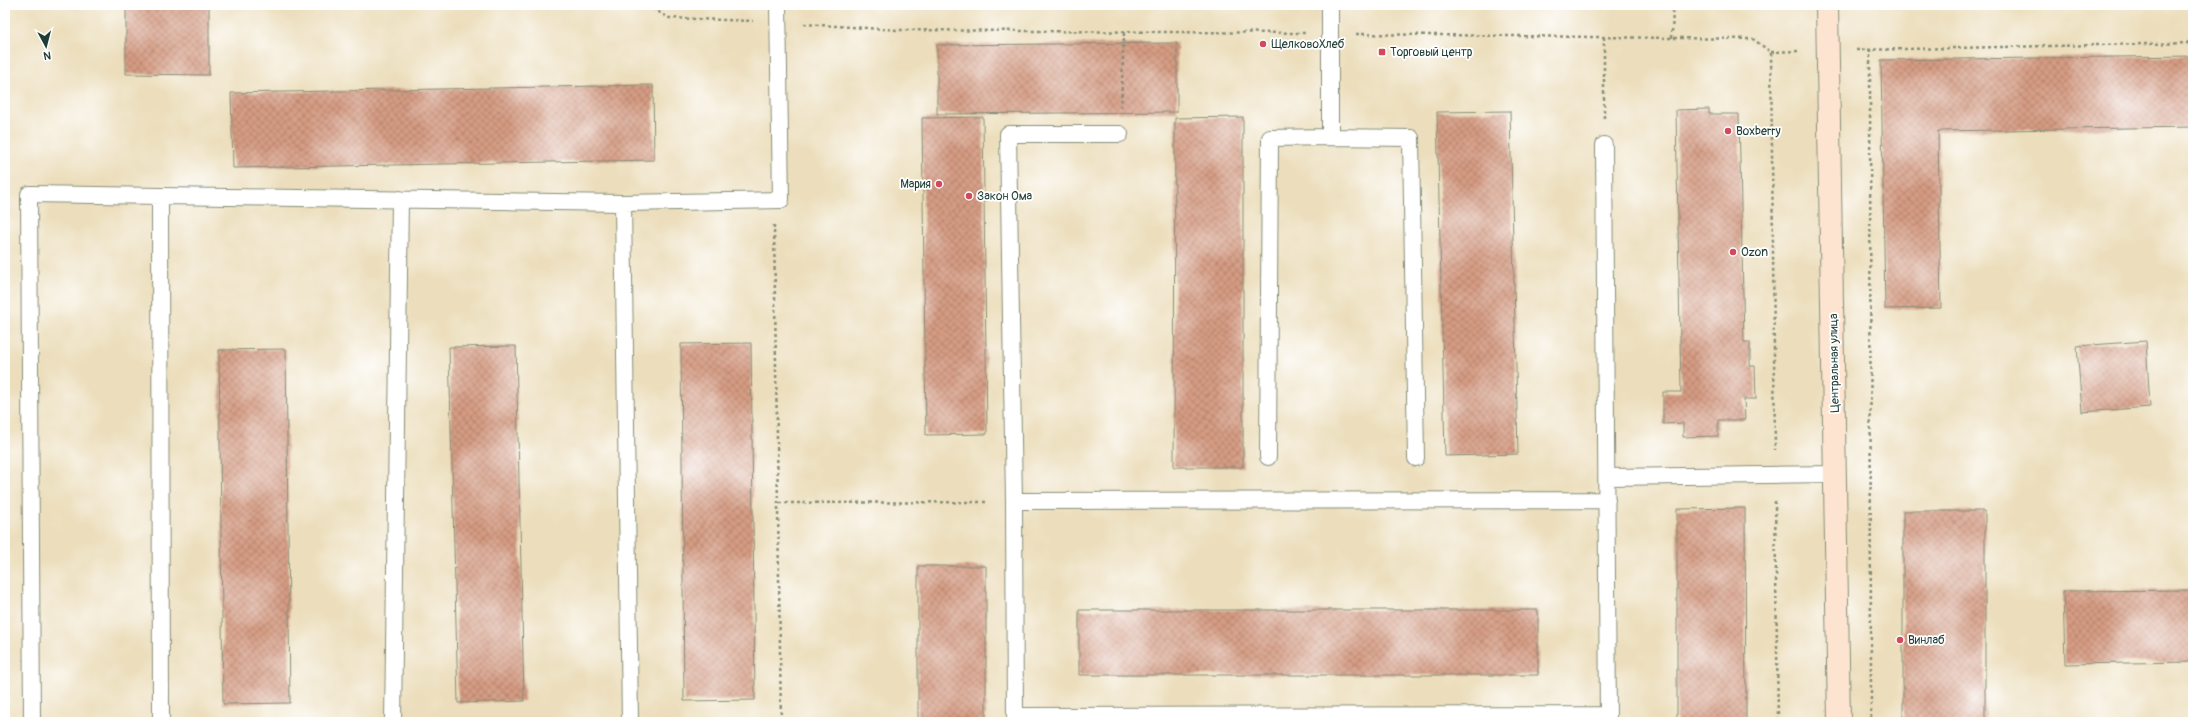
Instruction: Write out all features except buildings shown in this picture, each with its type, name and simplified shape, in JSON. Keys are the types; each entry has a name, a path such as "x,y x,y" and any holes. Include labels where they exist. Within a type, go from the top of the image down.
{"street":[{"name":"Центральная улица","path":"1827,5 1839,722"}],"lane":[{"path":"32,722 29,194 623,203 781,200 778,5"},
{"path":"1330,5 1330,137"},
{"path":"1120,134 1008,134 1014,501 1015,719 1608,719 1604,145"},
{"path":"1268,457 1270,138 1330,137 1411,138 1416,458"},
{"path":"160,196 161,722"},
{"path":"393,722 400,199"},
{"path":"623,203 630,722"},
{"path":"1606,477 1836,474"},
{"path":"1014,501 1607,500"}],"path":[{"path":"1672,38 1673,5"},
{"path":"1120,134 1124,31"},
{"path":"1604,37 1604,145"},
{"path":"1771,52 2193,43"},
{"path":"1870,49 1870,722"},
{"path":"773,200 779,503 781,722"},
{"path":"779,503 1014,501"}],"place":[{"name":"ЩелковоХлеб","path":"1263,44"},
{"name":"Торговый центр","path":"1382,52"},
{"name":"Boxberry","path":"1728,131"},
{"name":"Мария","path":"939,184"},
{"name":"Закон Ома","path":"969,196"},
{"name":"Ozon","path":"1733,252"},
{"name":"Винлаб","path":"1900,640"}]}
